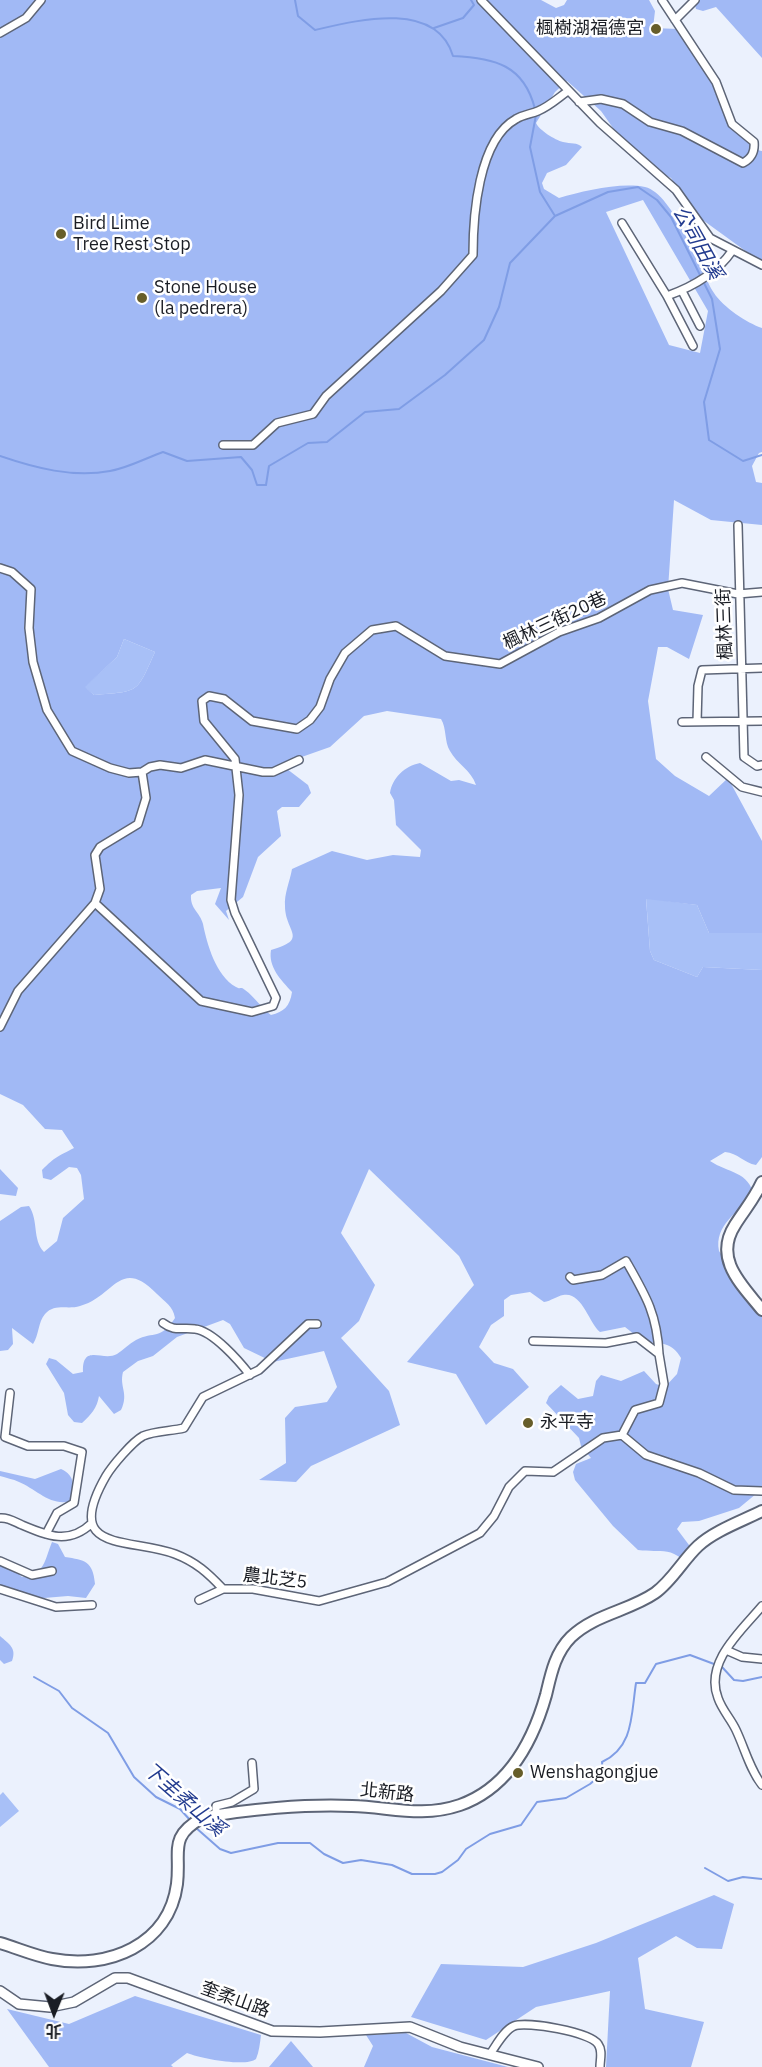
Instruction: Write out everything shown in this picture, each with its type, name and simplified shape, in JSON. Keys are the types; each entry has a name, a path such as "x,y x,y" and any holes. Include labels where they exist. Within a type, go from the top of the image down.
{"main road":[{"path":"762,1182 752,1205 734,1226 728,1244 727,1262 733,1275 762,1310"},
{"name":"北新路","path":"0,1943 52,1959 82,1962 120,1954 141,1945 157,1933 171,1906 177,1885 179,1838 186,1827 202,1818 324,1806 352,1806 424,1813 461,1804 494,1784 520,1758 533,1736 554,1664 571,1638 591,1623 613,1611 640,1602 658,1591 699,1545 762,1511"}],"street":[{"path":"0,33 26,18 41,0"},
{"path":"481,0 579,102 676,190 710,238 762,265"},
{"path":"579,102 601,99 623,104 650,122 682,130 743,163 750,159 755,150 754,142 732,124 716,82 662,0"},
{"path":"675,20 695,0"},
{"path":"224,445 254,445 277,423 313,414 326,396 441,291 473,255 473,224 482,173 496,140 515,119 550,105 568,90"},
{"path":"622,223 667,296 693,346"},
{"path":"667,296 682,291 713,272 732,251"},
{"path":"682,291 700,326"},
{"name":"楓林三街","path":"738,525 744,757 757,766 762,765"},
{"path":"0,568 12,572 31,589 29,628 33,662 47,710 72,751 110,768 142,772 150,767 181,768 205,760 273,772 299,760"},
{"name":"楓林三街20巷","path":"237,765 235,759 204,721 202,701 209,696 224,699 252,721 297,729 310,720 320,707 330,679 345,653 372,630 396,626 445,656 500,664 559,632 599,618 650,590 682,584 738,594"},
{"path":"738,594 762,592"},
{"path":"697,722 698,686 702,670 762,668"},
{"path":"682,722 762,721"},
{"path":"706,757 742,787 762,792"},
{"path":"95,903 201,1001 252,1012 273,1006 276,998 231,900 238,795 237,765"},
{"path":"0,1027 18,991 95,903 100,889 95,855 100,847 138,824 146,798 142,772"},
{"path":"570,1278 573,1280 602,1275 626,1262 647,1299 657,1325 664,1384 659,1403 634,1410 622,1435 646,1455 699,1473 734,1490 762,1491"},
{"path":"163,1323 172,1330 197,1329 234,1354 250,1375"},
{"path":"0,1518 46,1534 68,1538 83,1531 92,1523 101,1485 111,1466 143,1436 184,1428 203,1397 259,1370 308,1324 317,1324"},
{"path":"533,1341 606,1344 637,1337 659,1354"},
{"path":"10,1393 5,1437 28,1446 64,1446 82,1452 74,1503 57,1513 46,1534"},
{"name":"農北芝5","path":"92,1523 96,1532 105,1540 174,1554 203,1568 223,1589 253,1589 319,1600 387,1582 480,1533 494,1516 509,1487 525,1471 553,1472 603,1438 622,1435"},
{"path":"0,1561 32,1575 52,1572"},
{"path":"0,1589 56,1606 92,1605"},
{"path":"199,1600 223,1589"},
{"path":"762,1606 726,1650 716,1668 717,1695 734,1724 754,1776 762,1785"},
{"path":"726,1650 742,1657 762,1659"},
{"path":"216,1815 216,1806 232,1802 254,1789 252,1763"},
{"name":"奎柔山路","path":"0,1991 19,2004 50,2007 74,2002 115,1978 128,1978 272,2031 320,2032 410,2027 446,2042 538,2067"},
{"path":"490,2054 511,2027 525,2023 587,2036 598,2043 601,2052 600,2067"}],"shaded area":[{"path":"0,0 541,0 556,8 564,5 567,0 649,0 655,11 653,28 678,29 712,75 742,131 756,148 762,151 762,263 700,218 683,198 671,178 647,167 620,138 601,111 567,81 555,92 536,123 544,132 556,139 582,147 566,165 547,173 542,183 544,189 559,198 613,186 645,187 656,193 676,217 714,293 736,314 762,328 762,452 759,453 752,466 756,482 762,483 762,525 711,520 674,500 668,589 673,610 703,615 689,659 667,647 658,647 648,701 656,759 675,776 709,796 728,778 762,841 762,933 709,933 697,905 646,899 650,951 654,960 697,977 703,967 762,970 762,1157 756,1165 725,1152 710,1161 743,1177 748,1182 754,1196 724,1226 718,1242 719,1251 762,1315 762,1489 739,1508 699,1521 682,1522 677,1529 695,1553 694,1561 686,1562 664,1551 638,1550 613,1526 575,1480 573,1472 576,1464 591,1458 581,1446 579,1438 546,1403 549,1396 561,1385 578,1399 593,1396 596,1381 601,1375 621,1381 644,1371 656,1384 665,1387 677,1374 681,1358 670,1346 644,1342 625,1327 600,1332 580,1303 570,1295 544,1302 530,1292 511,1295 504,1300 504,1316 491,1325 479,1347 494,1363 513,1369 529,1387 486,1425 456,1374 407,1362 474,1285 459,1256 369,1169 341,1233 375,1285 359,1321 341,1338 389,1391 400,1425 311,1466 296,1482 259,1480 286,1463 285,1418 295,1407 327,1402 337,1387 324,1351 273,1362 244,1348 230,1324 223,1320 177,1337 153,1356 138,1361 123,1372 124,1399 121,1410 114,1414 99,1396 95,1408 88,1417 82,1423 74,1422 68,1415 64,1393 46,1364 49,1358 56,1360 73,1374 83,1372 86,1358 94,1355 117,1354 136,1340 166,1329 175,1318 168,1304 145,1283 134,1278 126,1278 92,1301 80,1306 49,1311 43,1317 33,1344 12,1328 13,1344 8,1350 0,1351 0,1221 21,1207 29,1206 34,1218 38,1241 44,1252 57,1241 63,1218 84,1199 81,1175 77,1168 69,1167 51,1180 43,1178 42,1170 47,1165 74,1148 62,1130 45,1129 23,1105 0,1094","holes":["643,200 708,311 700,353 669,345 606,212","124,639 155,652 144,676 135,688 129,691 94,695 85,687 117,657","387,711 441,719 450,751 471,775 476,785 459,780 451,781 420,763 409,767 393,782 390,793 394,800 396,825 421,850 420,857 393,855 367,860 332,851 292,869 285,901 286,915 293,938 283,946 271,950 273,968 292,992 286,1008 271,1015 249,993 229,982 218,968 207,941 202,920 192,904 191,895 197,891 221,888 215,904 229,920 226,911 243,897 258,857 281,836 277,811 282,807 299,807 311,793 308,785 287,769 296,759 330,747 364,716"]},
{"path":"698,0 762,0 762,58 716,7 703,11 696,9 695,5"},
{"path":"124,639 155,652 144,676 135,688 129,691 94,695 84,687 117,657"},
{"path":"646,898 697,905 709,933 762,933 762,970 703,967 697,977 654,960 650,951"},
{"path":"0,1169 18,1188 16,1196 0,1194"},
{"path":"61,1469 72,1479 71,1501 57,1502 19,1482 0,1476 0,1471 35,1479"},
{"path":"52,1542 58,1544 65,1557 78,1559 90,1566 95,1584 86,1598 68,1596 32,1599 10,1587 0,1588 0,1562 12,1568 22,1577 30,1576 40,1570"},
{"path":"0,1636 14,1653 12,1661 4,1664 0,1660"},
{"path":"3,1792 19,1811 0,1827 0,1795"},
{"path":"714,1895 734,1904 722,1949 697,1948 676,1936 638,1958 645,2009 704,2022 691,2067 606,2067 610,1991 536,2007 486,2040 411,2017 441,1964 523,1967 596,1943"},
{"path":"135,1996 261,2035 256,2059 234,2062 213,2060 187,2053 171,2065 173,2067 49,2067 7,2009 69,2024"},
{"path":"406,2033 432,2047 508,2067 364,2067 373,2046 366,2035"},
{"path":"291,2041 313,2067 269,2067"}],"waterway":[{"name":"公司田溪","path":"295,0 298,16 315,30 352,22 394,18 430,27 444,38 453,56 495,62 515,73 530,94 535,109"},
{"path":"434,28 463,18 474,5 471,0"},
{"name":"公司田溪","path":"536,115 530,147 540,192 555,216 608,192 638,187 657,200 671,217 712,299 720,349 704,402 709,440 743,461 762,455"},
{"path":"0,456 40,468 82,473 117,470 163,452 187,461 241,457 252,470 257,485 266,485 269,466 308,443 327,442 365,412 399,409 445,375 484,340 499,307 510,263 555,216"},
{"name":"下圭柔山溪","path":"195,1827 220,1849 231,1853 278,1843 310,1843 324,1854 343,1863 361,1860 392,1865 412,1874 435,1874 442,1872 458,1860 466,1849 490,1834 521,1825 537,1802 566,1798 590,1784 603,1773 602,1762 612,1756 626,1739 636,1683 645,1683 656,1664 690,1655 722,1667 734,1680 743,1681 762,1677"},
{"name":"下圭柔山溪","path":"34,1677 59,1691 72,1708 108,1733 134,1777 156,1797 180,1809 190,1820"},
{"path":"705,1868 728,1881 743,1877 762,1879"}],"place":[{"name":"楓樹湖福德宮","path":"656,29"},
{"name":"Bird Lime Tree Rest Stop","path":"61,234"},
{"name":"Stone House (la pedrera)","path":"142,298"},
{"name":"永平寺","path":"528,1423"},
{"name":"Wenshagongjue","path":"518,1773"}]}
